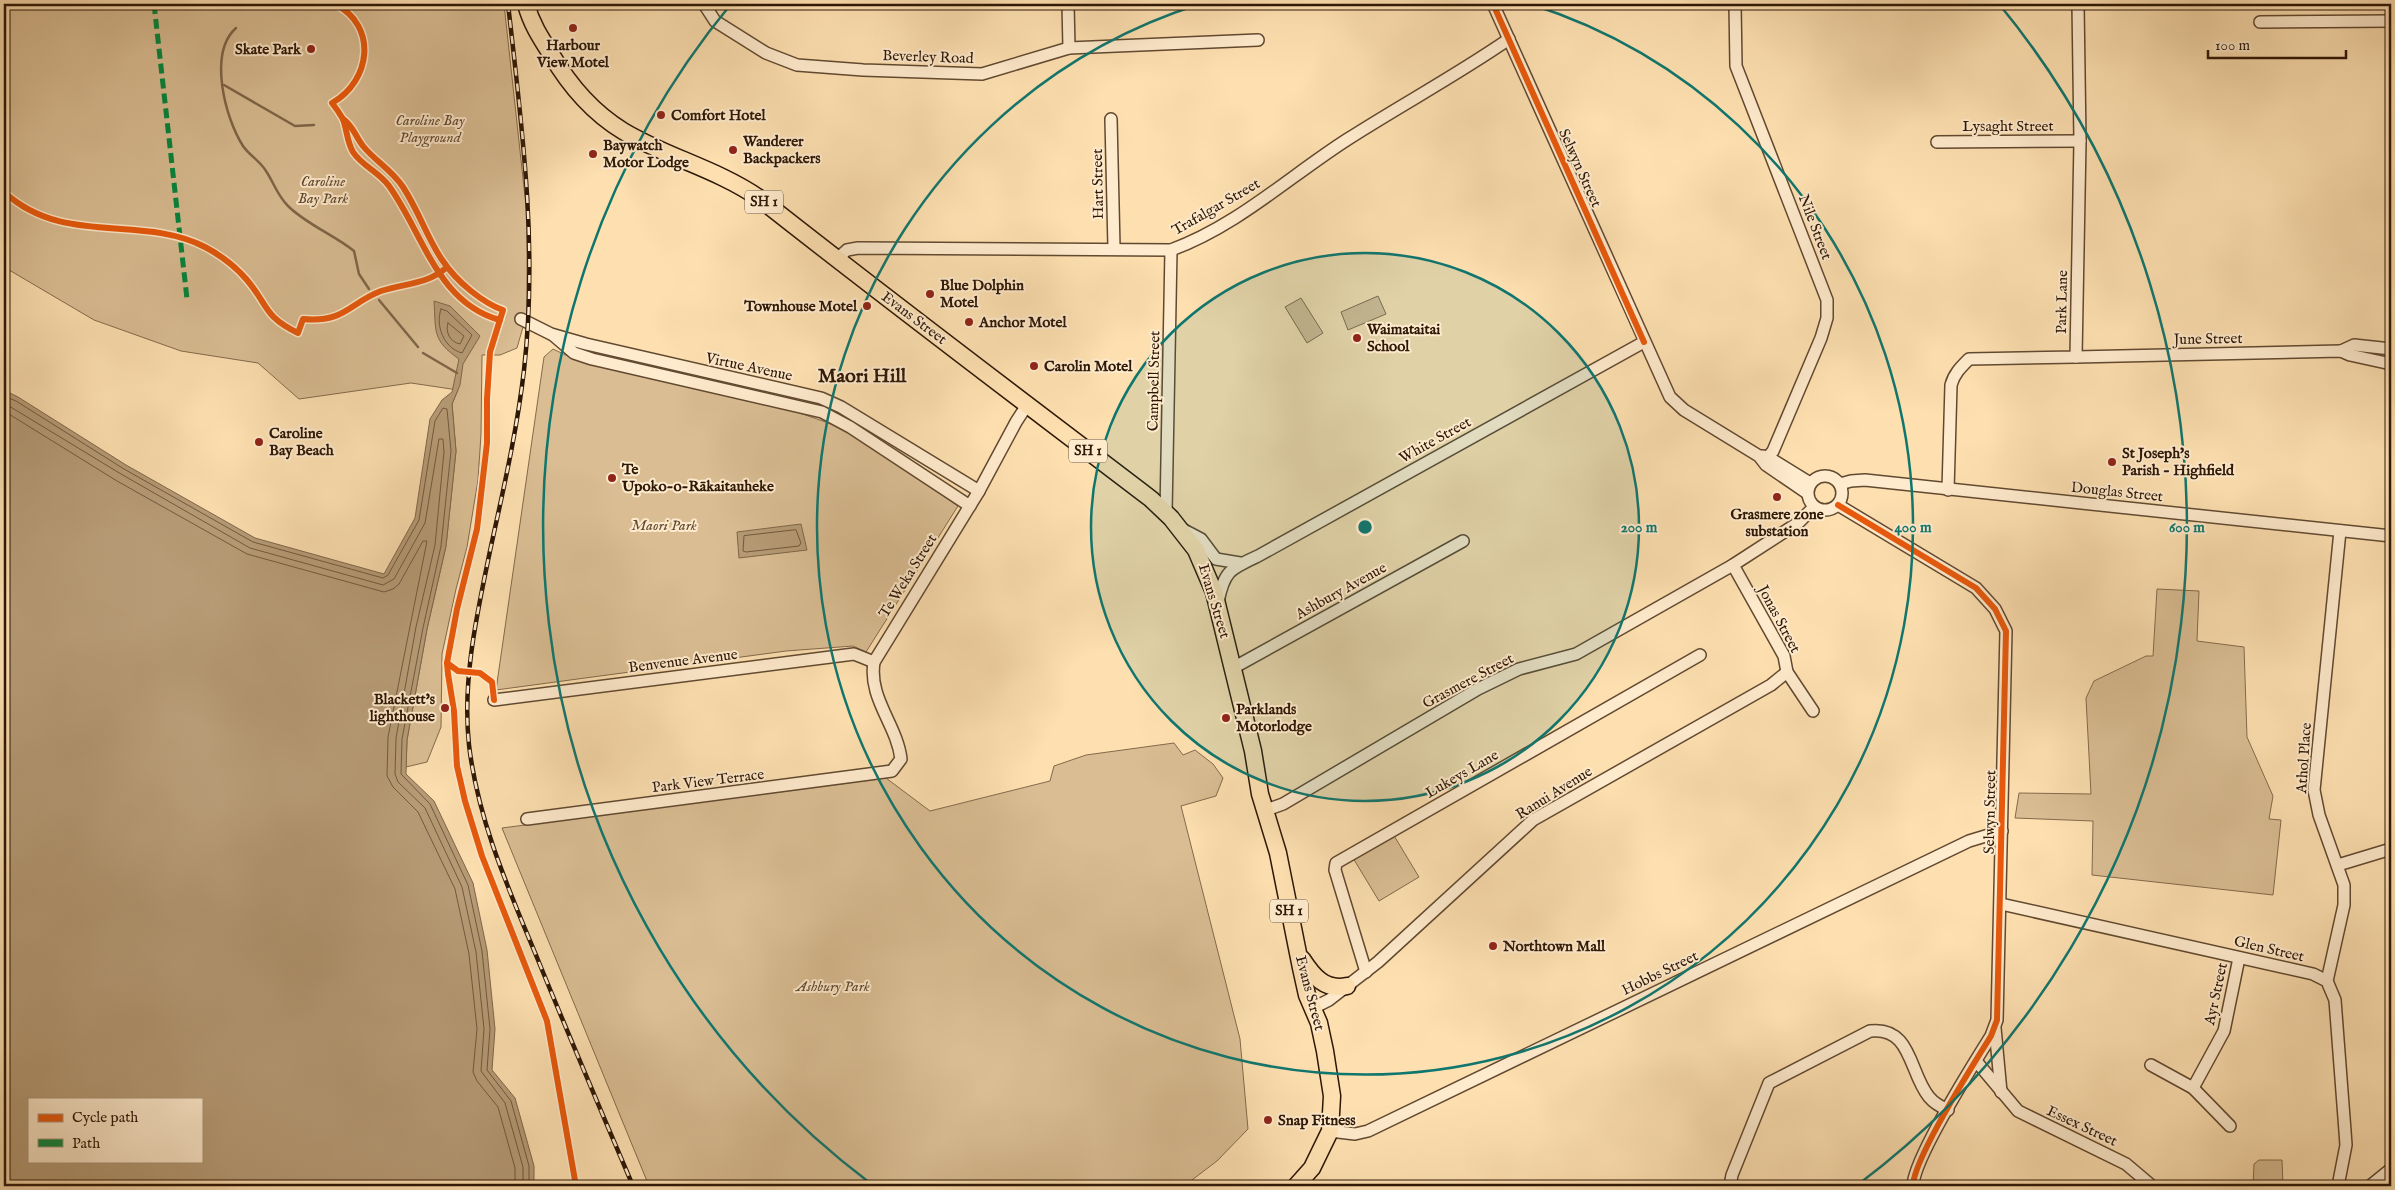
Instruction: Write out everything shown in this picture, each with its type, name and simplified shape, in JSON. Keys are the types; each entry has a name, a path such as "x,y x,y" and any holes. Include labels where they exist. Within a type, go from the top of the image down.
{"highway":[{"name":"SH 1","path":"526,4 530,21 547,49"},
{"name":"SH 1","path":"538,4 547,49"},
{"name":"Evans Street","path":"547,49 572,86 612,124 734,182 838,258 1166,513 1180,528 1203,563 1218,606 1253,751 1260,794 1278,853 1279,867 1300,955 1307,995 1313,1008 1325,1051 1331,1087 1330,1131 1312,1168 1296,1186"},
{"path":"1300,955 1311,972 1324,985 1339,988 1348,986"}],"street":[{"name":"Beverley Road","path":"704,4 715,20 732,33 766,52 797,65 863,70 982,74 1069,48 1258,40"},
{"path":"1068,4 1069,48"},
{"name":"Selwyn Street","path":"1493,4 1665,389 1675,404 1763,456 1809,488"},
{"name":"Nile Street","path":"1735,4 1736,66 1827,300 1827,318 1821,338 1772,452 1763,456"},
{"name":"Park Lane","path":"2076,356 2080,141 2078,4"},
{"path":"2260,22 2391,21"},
{"name":"Trafalgar Street","path":"838,258 847,250 858,248 1114,248 1172,250 1192,242 1252,206 1347,140 1509,39"},
{"name":"Hart Street","path":"1111,119 1114,248"},
{"name":"Lysaght Street","path":"1937,142 2080,141"},
{"name":"Campbell Street","path":"1166,513 1172,250"},
{"name":"Virtue Avenue","path":"521,319 551,334 682,367 821,398 841,406 979,491"},
{"name":"Virtue Avenue","path":"551,334 574,353 592,360 822,412 850,427 970,506"},
{"name":"White Street","path":"1218,606 1224,578 1240,563 1258,556 1644,342"},
{"name":"June Street","path":"2076,356 2341,351 2354,345 2391,348"},
{"name":"June Street","path":"2341,351 2350,356 2391,364"},
{"path":"1948,490 1951,385 1954,374 1969,359 2076,356"},
{"name":"Te Weka Street","path":"874,662 979,491 1016,422 1027,406"},
{"path":"1826,475 1832,477 1840,484 1842,495 1838,505 1824,510 1814,507 1809,488 1820,476 1826,475"},
{"name":"Douglas Street","path":"1840,484 1865,480 2391,536"},
{"name":"Selwyn Street","path":"1838,505 1976,588 1996,609 2006,631 1998,1011 1995,1028 1915,1172 1913,1186"},
{"name":"Grasmere Street","path":"1266,810 1283,804 1478,689 1519,669 1576,654 1733,565 1798,523 1814,507"},
{"path":"1180,528 1201,539 1216,559 1240,563"},
{"name":"Athol Place","path":"2327,981 2344,905 2344,885 2319,815 2314,790 2340,531"},
{"name":"Ashbury Avenue","path":"1233,668 1463,541"},
{"name":"Jonas Street","path":"1733,565 1784,656 1787,672 1813,711"},
{"name":"Benvenue Avenue","path":"494,700 854,654 874,662"},
{"name":"Lukeys Lane","path":"1366,972 1335,870 1336,864 1700,655"},
{"name":"Park View Terrace","path":"526,819 892,771 901,759 899,744 876,695 872,674 874,662"},
{"name":"Ranui Avenue","path":"1313,1008 1366,972 1533,820 1771,685 1787,672"},
{"name":"Hobbs Street","path":"1330,1131 1355,1134 1376,1127 1969,841 2002,831"},
{"path":"2338,865 2391,849"},
{"name":"Glen Street","path":"2001,904 2313,974 2327,981"},
{"name":"Ayr Street","path":"2192,1088 2219,1045 2224,1032 2239,958"},
{"path":"2327,981 2335,1000 2346,1145 2338,1186"},
{"path":"1995,1028 2002,1092"},
{"path":"1730,1186 1735,1167 1769,1083 1870,1031 1888,1032 1901,1041 1928,1096 1948,1110"},
{"name":"Essex Street","path":"1976,1061 2012,1105 2030,1119 2117,1159 2139,1174 2152,1186"},
{"path":"2151,1065 2192,1088 2230,1126"},
{"path":"2370,1186 2391,1169"}],"green space":[{"name":"Caroline Bay Park","path":"4,4 504,4 527,215 527,313 517,348 500,355 482,355 481,434 478,480 467,547 442,654 441,727 427,762 406,767 407,740 427,629 446,546 456,451 452,404 458,390 411,383 299,399 258,363 181,351 94,320 4,267"},
{"path":"1378,296 1386,314 1348,330 1341,312"},
{"path":"1301,298 1323,333 1307,343 1285,307"},
{"name":"Maori Park","path":"553,349 574,359 797,412 834,425 858,438 958,506 866,652 853,646 786,651 496,690 544,357"},
{"path":"2157,589 2199,591 2197,641 2244,647 2247,737 2273,796 2269,819 2281,820 2273,895 2092,875 2093,821 2015,818 2019,793 2091,794 2086,698 2094,681 2146,656 2153,656"},
{"name":"Ashbury Park","path":"1174,743 1183,755 1195,750 1213,764 1223,778 1216,796 1181,806 1240,1039 1248,1129 1217,1161 1184,1186 649,1186 502,828 886,778 930,811 1050,781 1054,766 1086,755"},
{"path":"1393,834 1419,877 1379,901 1353,858"},
{"path":"2259,1160 2282,1160 2283,1186 2253,1186 2254,1164"}],"water":[{"path":"434,301 450,306 480,336 463,364 460,385 452,404 456,451 446,546 427,629 407,740 406,774 434,801 473,883 487,950 495,1029 492,1070 515,1098 534,1166 534,1186 4,1186 4,390 126,465 255,538 384,574 415,518 430,419 442,400 452,392 459,359 444,346 437,334"},
{"path":"801,524 807,550 739,558 737,532"}],"waterway":[{"path":"236,28 228,39 223,53 221,69 225,103 236,134 245,149 264,167 281,198 288,206 354,251 359,274 369,289"},
{"path":"224,85 295,126 314,125"},
{"path":"379,300 418,347"},
{"path":"423,353 457,373"}],"railway":[{"path":"508,4 523,141 529,232 528,324 518,416 480,599 472,647 467,721 469,745 479,801 496,855 561,1017 633,1186"}],"marked path":[{"path":"154,4 187,299"}],"cycle path":[{"path":"335,4 349,14 358,26 363,39 364,54 361,68 355,81 345,93 332,103 343,119 349,144 353,152 389,186 446,283 461,298 479,311 500,320"},
{"path":"1493,4 1644,342"},
{"path":"343,119 350,125 360,142 403,187 431,242 447,267 475,294 503,310 490,352 487,443 477,529 457,609 447,663 454,711 457,766 465,801 482,856 547,1021 576,1186"},
{"path":"4,192 27,209 52,219 77,225 155,232 180,237 205,247 238,270 254,289 272,316 298,333 303,319 328,318 338,315 381,291 423,281 446,268"},
{"path":"1838,505 1976,588 1995,609 2006,631 1997,1020 1991,1036 1933,1134 1916,1173 1913,1186"},
{"path":"447,663 458,671 480,673 492,682 494,700"}],"place":[{"name":"Harbour View Motel","path":"573,28"},
{"name":"Skate Park","path":"311,49"},
{"name":"Comfort Hotel","path":"661,115"},
{"name":"Wanderer Backpackers","path":"733,150"},
{"name":"Baywatch Motor Lodge","path":"593,154"},
{"name":"Blue Dolphin Motel","path":"930,294"},
{"name":"Townhouse Motel","path":"867,306"},
{"name":"Anchor Motel","path":"969,322"},
{"name":"Waimataitai School","path":"1357,338"},
{"name":"Carolin Motel","path":"1034,366"},
{"name":"Caroline Bay Beach","path":"259,442"},
{"name":"St Joseph's Parish - Highfield","path":"2112,462"},
{"name":"Te Upoko-o-Rākaitauheke","path":"612,478"},
{"name":"Grasmere zone substation","path":"1777,497"},
{"name":"Blackett's lighthouse","path":"445,708"},
{"name":"Parklands Motorlodge","path":"1226,718"},
{"name":"Northtown Mall","path":"1493,946"},
{"name":"Snap Fitness","path":"1268,1120"}],"district":[{"name":"Maori Hill","path":"862,376"}],"park label":[{"name":"Caroline Bay Playground","path":"430,128"}]}
